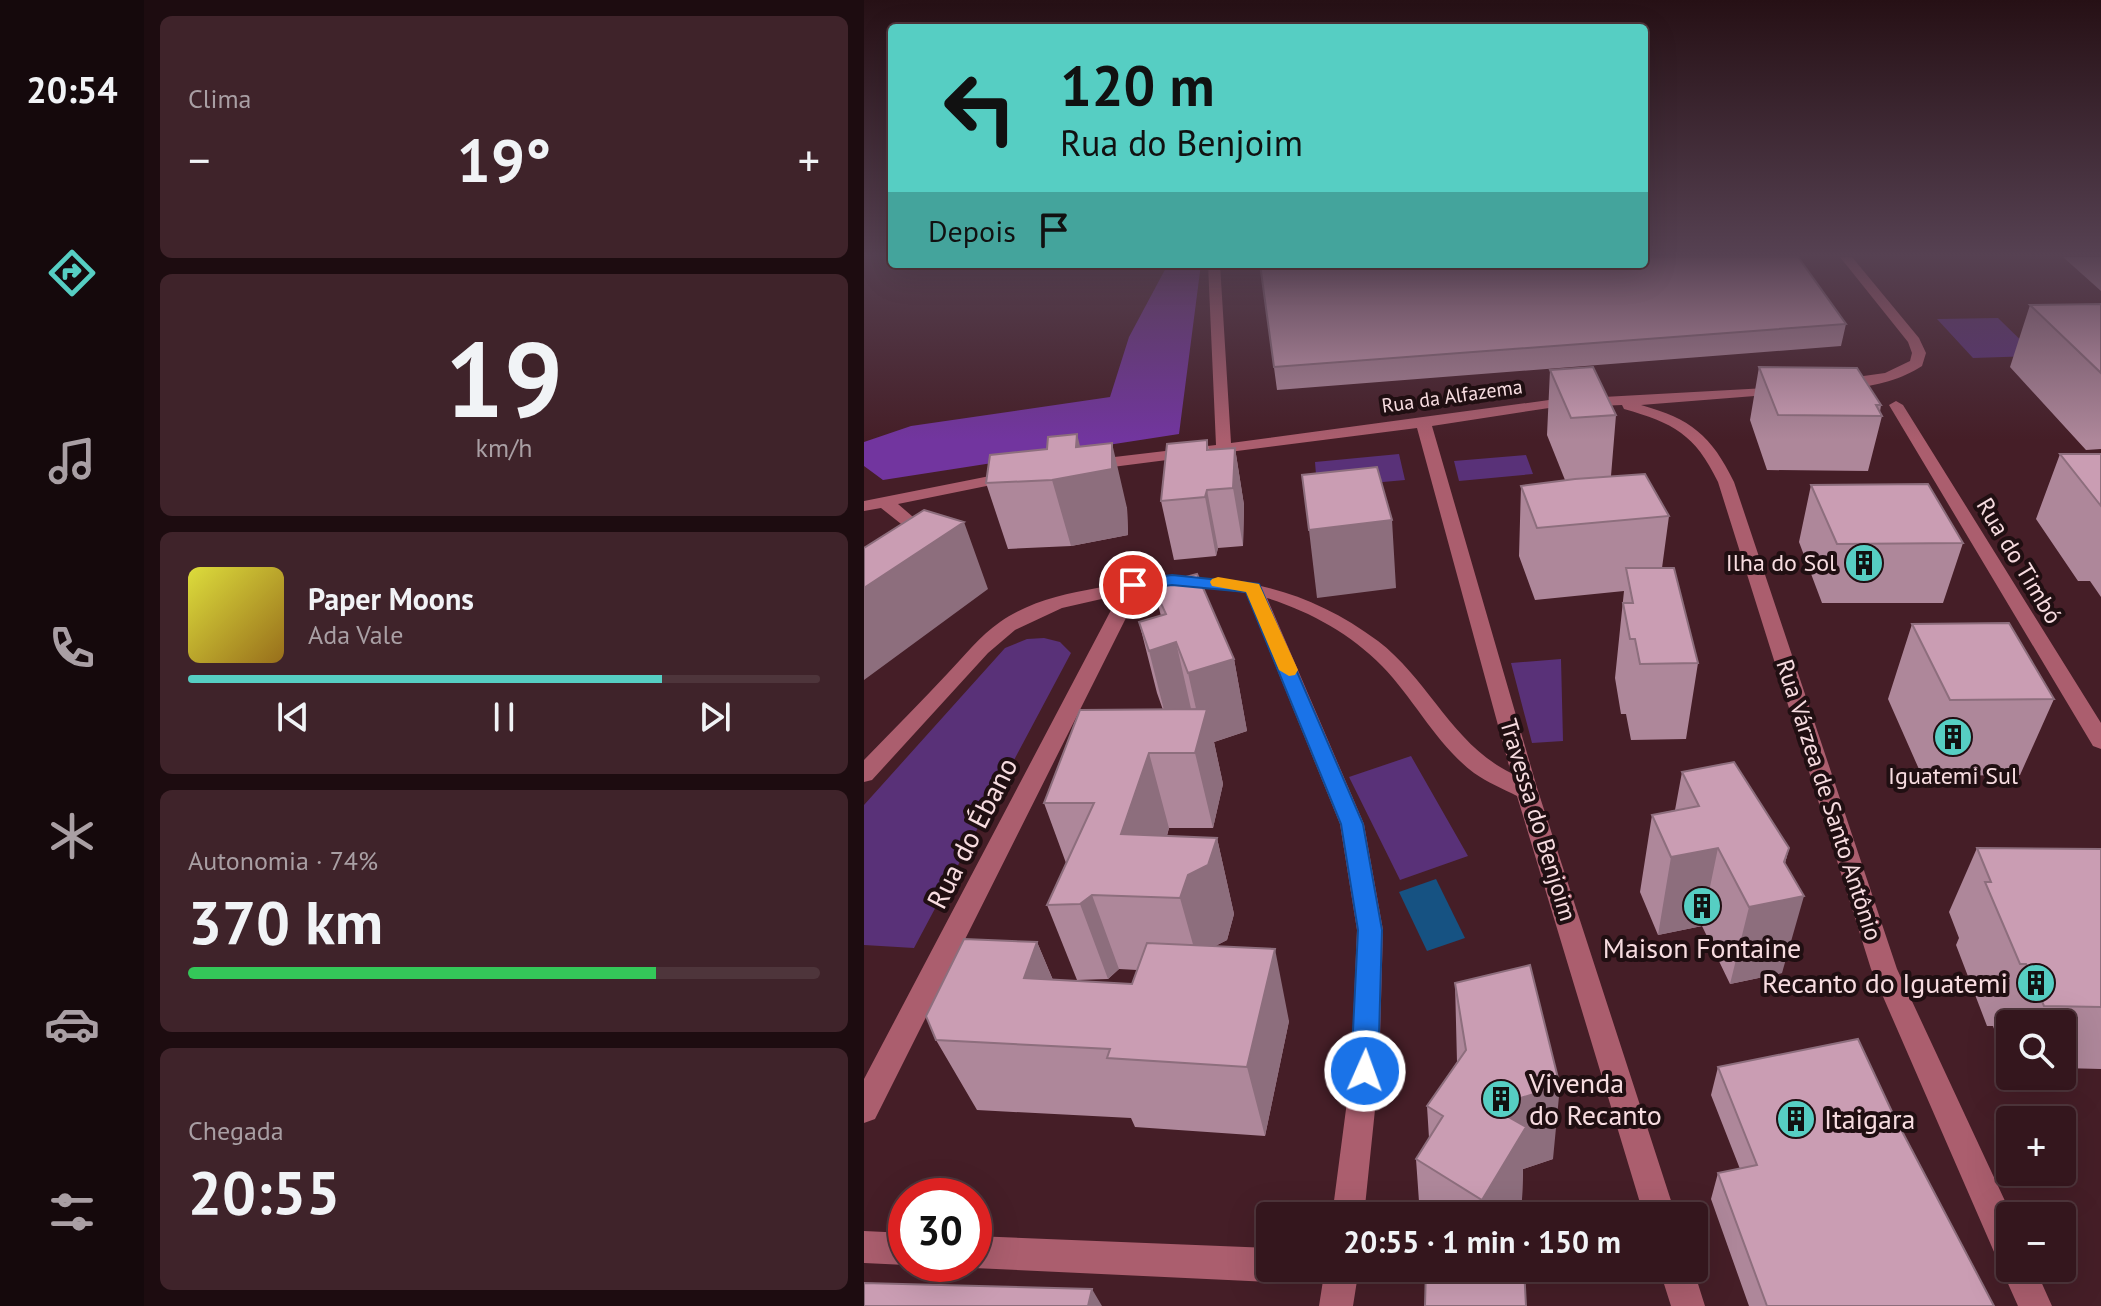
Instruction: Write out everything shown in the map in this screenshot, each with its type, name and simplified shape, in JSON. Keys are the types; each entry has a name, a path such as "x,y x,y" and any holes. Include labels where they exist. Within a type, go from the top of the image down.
{"street":[{"path":"1217,318 1224,449"},
{"path":"1819,386 1891,377 1917,363 1919,353 1914,341 1895,318"},
{"name":"Rua da Alfazema","path":"1067,468 1549,404 1711,396 1803,387"},
{"name":"Rua Várzea de Santo Antônio","path":"1609,401 1677,422 1700,436 1715,457 1726,482 1884,969 1996,1218"},
{"name":"Rua do Timbó","path":"1896,405 2101,741"},
{"name":"Travessa do Benjoim","path":"1423,422 1527,791 1656,1202"},
{"path":"864,506 1024,475"},
{"path":"885,502 918,529 920,542 914,555"},
{"path":"864,774 998,632 1029,614 1070,599 1172,580 1253,588 1294,600 1337,621 1375,648 1412,687 1443,729 1480,766 1527,791"},
{"name":"Rua do Ébano","path":"864,1109 1133,585"},
{"path":"1253,588 1352,824 1370,930 1365,1071 1350,1202"},
{"path":"864,1247 888,1248"},
{"path":"992,1253 1256,1264"},
{"path":"1336,1306 1340,1282"},
{"path":"1680,1282 1688,1306"},
{"path":"2024,1282 2035,1306"}],"shaded area":[{"path":"1139,318 1194,318 1179,434 883,480 864,466 864,442 911,426 1110,397 1129,337"},
{"path":"1998,318 2037,356 1973,358 1937,319"},
{"path":"1399,454 1405,480 1317,488 1315,462"},
{"path":"1526,455 1533,474 1459,481 1454,461"},
{"path":"1044,638 1060,642 1071,653 914,948 864,945 864,805 1005,648 1027,639"},
{"path":"1561,659 1563,741 1532,743 1511,663"},
{"path":"1411,756 1468,856 1400,880 1349,777"}],"water":[{"path":"1436,879 1465,938 1427,951 1399,892"}],"building":[{"path":"1267,318 1842,318 1846,324 1274,367"},
{"path":"2044,318 2101,318 2101,373"},
{"path":"1593,367 1616,415 1571,418 1550,370"},
{"path":"1759,367 1857,368 1881,405 1876,405 1882,416 1778,415"},
{"path":"1077,434 1076,447 1112,443 1112,469 1052,480 986,483 990,455 1047,449 1048,437"},
{"path":"1207,440 1207,450 1235,448 1233,488 1207,490 1205,497 1161,501 1167,444"},
{"path":"2060,454 2101,454 2101,506"},
{"path":"1377,467 1392,520 1309,530 1302,475"},
{"path":"1645,474 1669,516 1537,528 1521,486 1575,479"},
{"path":"1928,484 1963,543 1837,544 1811,485"},
{"path":"924,510 964,522 864,588 864,548"},
{"path":"1626,568 1674,568 1698,663 1640,664 1635,639 1630,639 1623,603 1633,603"},
{"path":"1197,574 1234,659 1188,673 1176,642 1149,651 1139,622 1166,614 1153,586"},
{"path":"2009,623 2054,699 1950,700 1912,624"},
{"path":"1207,709 1195,753 1149,753 1121,834 1217,838 1208,865 1188,875 1180,898 1092,895 1080,904 1047,905 1094,803 1044,803 1080,710"},
{"path":"1734,762 1789,848 1784,862 1804,896 1749,907 1718,848 1671,857 1652,815 1699,806 1682,772"},
{"path":"1977,848 2101,849 2101,1007 2044,1006 2026,964 2020,964 1985,882 1991,882"},
{"path":"964,939 1037,942 1024,978 1132,984 1147,943 1275,949 1247,1067 1107,1058 1110,1049 936,1040 926,1016"},
{"path":"1530,965 1560,1086 1491,1107 1526,1127 1482,1200 1416,1159 1443,1116 1427,1106 1466,1050 1455,983"},
{"path":"1858,1039 1894,1116 1994,1306 1767,1306 1718,1173 1757,1165 1718,1067"},
{"path":"1426,1282 1525,1282 1526,1306 1425,1306"},
{"path":"864,1283 1092,1289 1088,1306 864,1306"}],"slow traffic":[{"path":"1218,582 1253,588 1289,670"}],"place":[{"name":"Ilha do Sol","path":"1864,563"},
{"name":"Iguatemi Sul","path":"1953,737"},
{"name":"Maison Fontaine","path":"1702,906"},
{"name":"Recanto do Iguatemi","path":"2036,983"},
{"name":"Vivenda do Recanto","path":"1501,1099"},
{"name":"Itaigara","path":"1796,1119"}],"route":[{"path":"1133,585 1172,580 1219,582 1253,588 1352,824 1370,930 1365,1071"}]}
